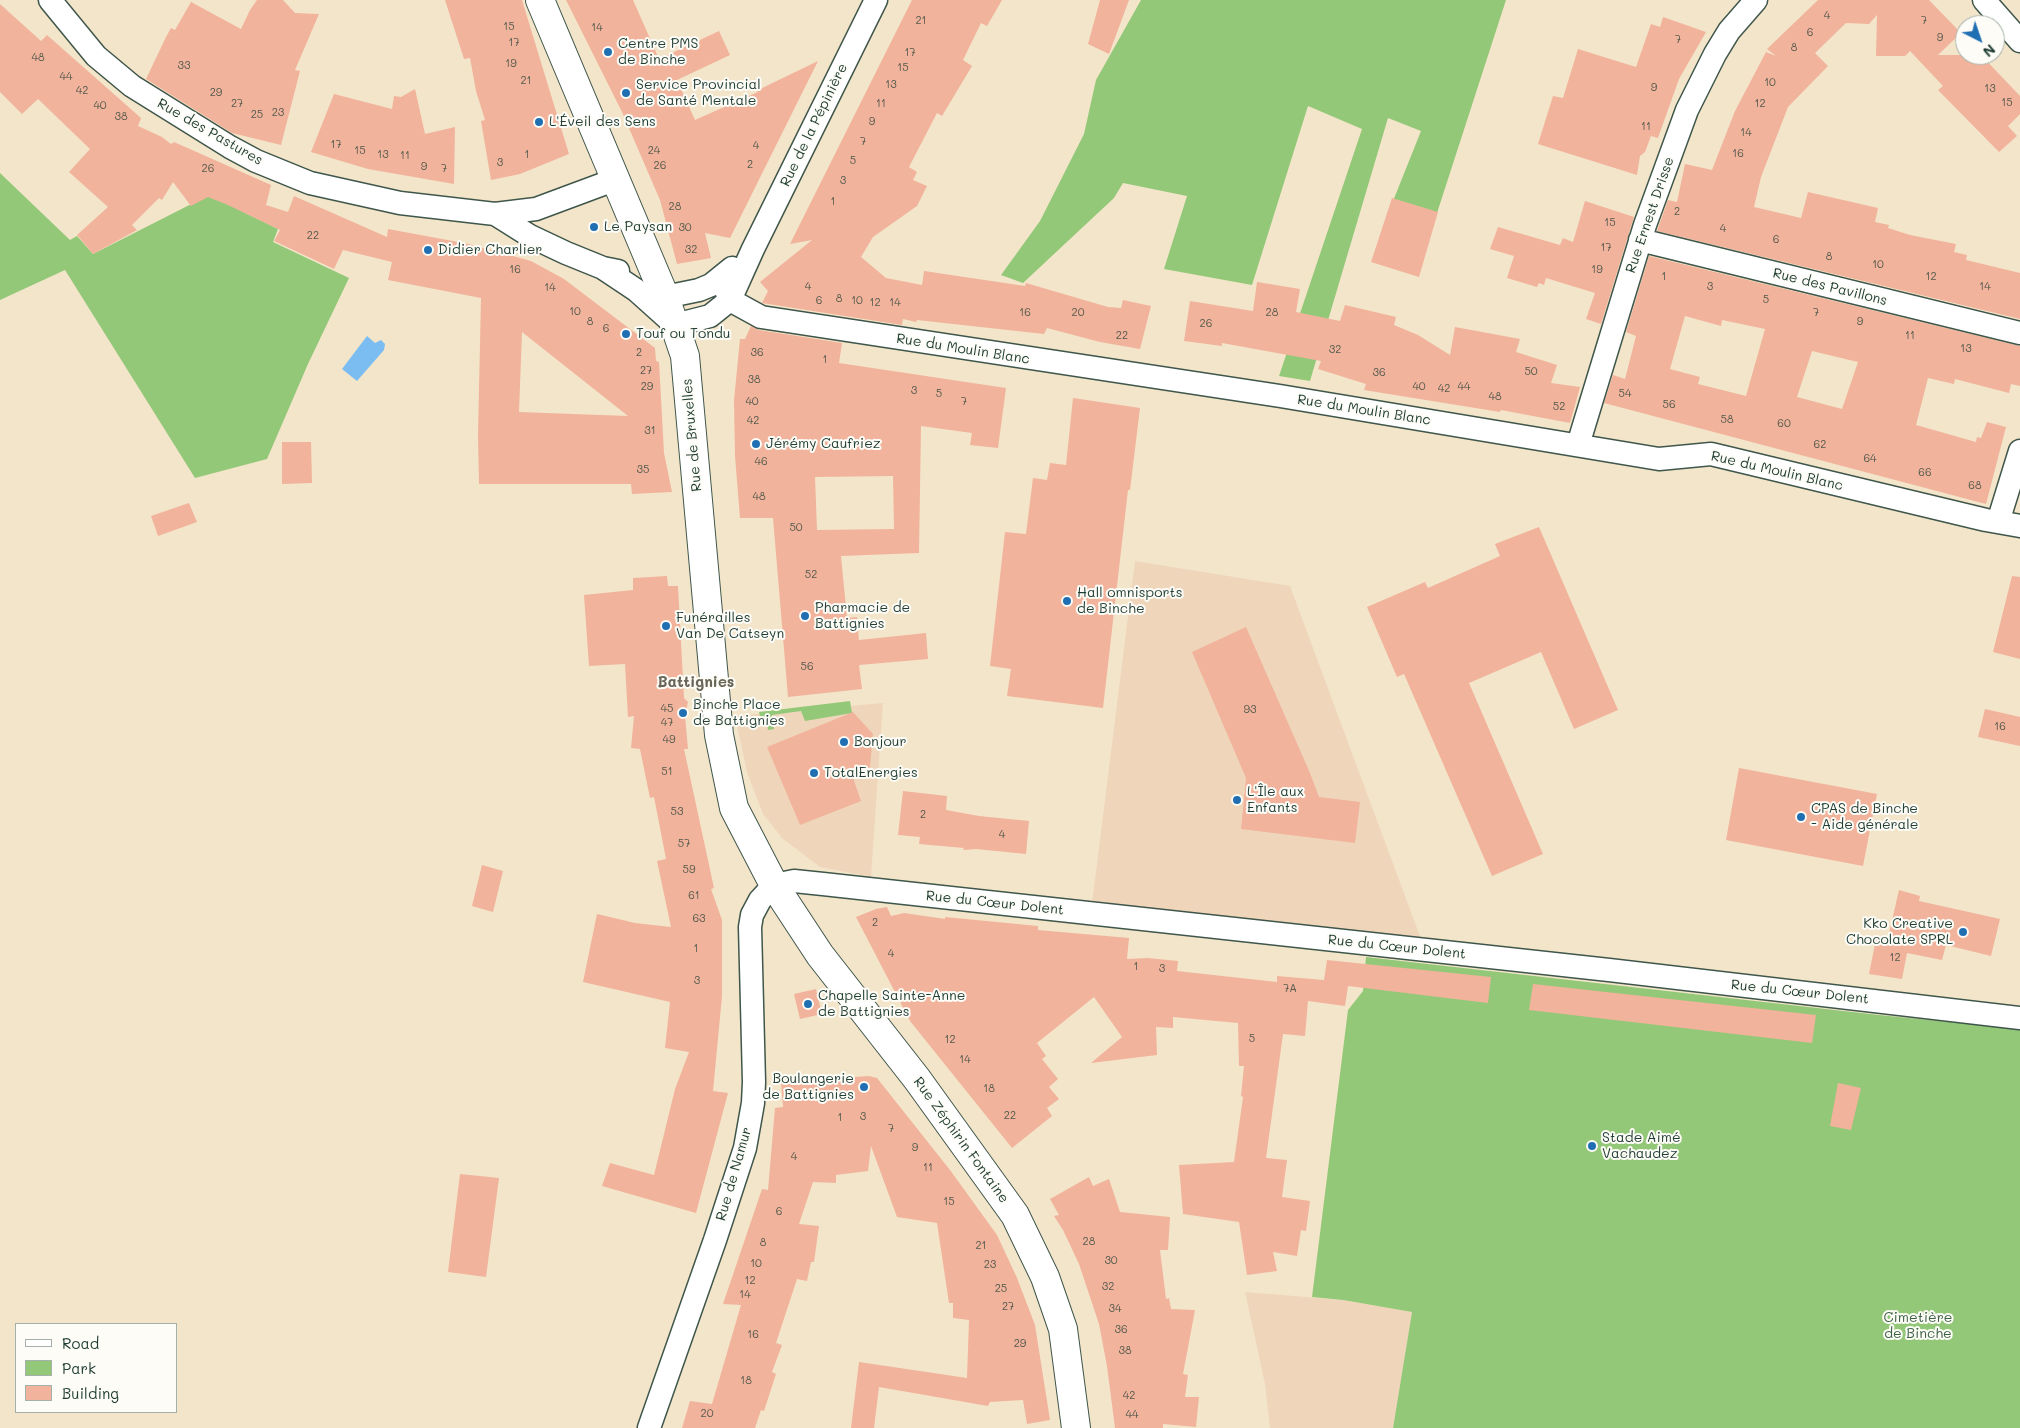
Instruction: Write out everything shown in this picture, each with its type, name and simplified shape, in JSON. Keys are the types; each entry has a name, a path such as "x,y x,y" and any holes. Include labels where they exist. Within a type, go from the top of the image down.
{"main road":[{"name":"Rue de Bruxelles","path":"540,0 614,180 665,296 686,356 718,735 734,808 774,885"},
{"name":"Rue Zéphirin Fontaine","path":"774,885 820,955 917,1079 1015,1215 1046,1277 1063,1329 1076,1428"}],"street":[{"name":"Rue des Pastures","path":"50,0 96,56 116,74 230,147 256,161 310,183 400,204 495,214 536,209 614,180"},
{"name":"Rue de la Pépinière","path":"675,325 710,316 730,300 753,249 876,0"},
{"name":"Rue Ernest Drisse","path":"1578,445 1640,240 1687,110 1729,31 1756,0"},
{"path":"1984,0 2020,41"},
{"name":"Rue des Pastures","path":"495,214 530,236 603,268 636,290 675,325"},
{"name":"Rue des Pavillons","path":"1640,240 2020,333"},
{"name":"Rue de la Pépinière","path":"665,296 699,290 711,285 753,249"},
{"name":"Rue des Pastures","path":"603,268 634,274 654,272"},
{"path":"721,278 730,300"},
{"name":"Rue du Moulin Blanc","path":"730,300 762,317 1280,396 1659,459 1711,454 2020,526"},
{"path":"1998,522 2020,451"},
{"name":"Rue du Cœur Dolent","path":"774,885 794,882 823,884 1609,970 2020,1018"},
{"name":"Rue de Namur","path":"649,1428 710,1255 745,1148 754,1082 750,927 752,915 760,900 774,885"}],"shaded area":[{"name":"L'Île aux Enfants","path":"1135,561 1290,586 1421,939 1092,903"},
{"path":"883,703 871,877 820,867 783,839 763,814 747,772 735,716"},
{"path":"1245,1292 1343,1300 1412,1312 1393,1428 1270,1428 1265,1384"}],"green space":[{"path":"1141,0 1506,0 1437,213 1393,201 1421,131 1388,118 1310,381 1279,376 1362,129 1308,106 1252,285 1164,269 1187,196 1123,183 1114,198 1023,283 1001,275 1040,221 1084,134 1096,80"},
{"path":"0,173 70,240 77,236 93,254 209,195 278,229 273,242 349,278 308,364 267,459 195,478 65,270 0,300"},
{"path":"850,701 852,713 805,721 801,711 772,715 774,729 768,730 767,723 761,721 759,712"},
{"name":"Stade Aimé Vachaudez","path":"1366,957 1879,1015 2020,1029 2020,1428 1393,1428 1412,1312 1343,1300 1312,1297 1348,1010 1363,991"}],"water":[{"path":"367,336 375,343 381,340 385,344 384,350 357,381 342,369"}],"building":[{"path":"257,0 283,0 295,13 319,14 295,70 300,71 281,145 232,133 146,79 171,28 175,30 191,2 241,29"},
{"path":"445,0 522,0 569,154 520,174 491,180 481,121 485,120 476,91 470,58 464,59"},
{"path":"566,0 633,0 659,59 719,31 730,55 677,80 695,120 758,92 756,91 818,61 730,238 705,233 711,258 677,264 660,200 622,112"},
{"path":"912,0 1002,0 987,26 981,23 963,60 972,66 942,116 937,113 909,167 917,172 913,180 927,186 917,206 873,237 861,257 886,278 922,285 924,271 1025,286 1026,283 1108,307 1121,308 1123,300 1151,306 1140,349 1100,342 1047,328 1044,334 917,320 916,322 903,319 902,325 762,303 768,291 760,282 812,240 790,244"},
{"path":"1100,0 1129,0 1109,54 1088,44"},
{"path":"1818,0 1929,0 1955,27 1955,39 1938,55 1955,55 1955,65 1991,65 2020,96 2020,114 2008,126 2017,136 1999,152 1938,90 1943,86 1910,51 1905,56 1876,56 1877,15 1869,24 1846,23 1815,53 1828,66 1788,107 1761,177 1754,207 1801,218 1808,192 1878,208 1875,222 1889,225 1888,228 1910,235 1956,244 1954,252 1967,255 1966,260 2020,273 2020,319 1657,231 1668,200 1677,202 1685,164 1712,170 1735,111 1766,52 1776,56 1767,49"},
{"path":"0,4 41,41 47,35 141,118 138,126 162,137 171,144 174,142 271,185 266,205 288,212 294,196 387,237 388,229 469,244 531,261 564,279 655,348 656,361 659,362 664,453 672,492 632,494 631,484 479,484 478,435 481,298 388,280 392,262 343,250 334,269 274,241 280,230 228,205 208,197 191,206 173,182 162,200 159,198 132,225 137,230 93,254 77,235 108,207 69,172 90,149 38,99 22,114 0,92","holes":["522,332 628,416 519,412"]},
{"path":"1663,17 1706,32 1679,79 1658,138 1651,136 1645,152 1640,156 1637,175 1538,144 1553,96 1563,98 1578,49 1636,67 1651,24 1660,27"},
{"path":"415,89 425,134 455,127 454,184 368,169 311,152 334,94 392,109 394,96 401,97"},
{"path":"1392,198 1438,212 1419,277 1371,262"},
{"path":"1585,201 1634,217 1601,324 1586,319 1595,293 1546,278 1544,285 1539,283 1537,287 1507,278 1514,256 1490,249 1498,227 1560,245 1563,238 1573,242"},
{"path":"1649,256 2020,346 2020,386 2011,384 2009,393 1955,379 1954,384 1928,378 1916,425 1976,442 1977,437 1981,438 1987,422 2006,427 1986,504 1604,403 1613,375 1625,379 1636,336 1626,332","holes":["1685,316 1721,326 1722,320 1765,329 1746,396 1698,384 1700,377 1670,369","1812,351 1858,362 1842,409 1797,397"]},
{"path":"1257,282 1300,289 1296,312 1340,321 1345,305 1396,317 1394,325 1418,335 1450,355 1455,327 1520,339 1516,352 1557,365 1551,383 1580,387 1570,423 1501,410 1500,412 1364,390 1366,384 1318,369 1321,361 1222,343 1222,346 1184,341 1190,301 1253,311"},
{"path":"751,326 759,330 842,343 839,363 1006,388 998,448 970,445 972,433 921,426 919,553 841,556 847,618 857,617 859,640 926,633 928,659 859,665 862,689 788,697 773,518 740,518 735,456 734,400 740,339 745,339","holes":["893,476 894,529 817,530 815,477"]},
{"name":"Hall omnisports de Binche","path":"1073,398 1140,408 1130,490 1128,490 1103,708 1007,696 1011,669 990,666 1005,532 1026,534 1033,478 1047,480 1050,463 1066,465"},
{"path":"282,442 311,442 312,483 282,484"},
{"path":"189,503 197,522 158,536 151,516"},
{"path":"1539,527 1618,710 1574,729 1541,652 1469,683 1543,854 1492,876 1404,674 1397,677 1367,607 1425,582 1428,588 1500,556 1495,544"},
{"path":"667,576 668,586 678,586 684,698 688,702 685,716 688,749 684,749 714,888 711,889 722,920 722,996 713,1091 728,1093 696,1213 602,1186 610,1163 654,1175 675,1089 689,1052 665,1048 670,1002 583,982 597,914 635,923 671,927 657,861 666,859 654,797 650,798 640,749 631,748 634,716 628,717 625,664 589,666 584,595 633,590 633,578"},
{"path":"2012,576 2020,577 2020,659 1993,652"},
{"path":"1246,627 1319,797 1360,802 1355,843 1241,829 1246,778 1192,652"},
{"path":"1985,709 2020,717 2020,746 1978,737"},
{"name":"TotalEnergies","path":"853,712 873,734 870,767 853,778 861,801 800,825 767,747"},
{"name":"CPAS de Binche - Aide générale","path":"1739,768 1877,794 1863,866 1726,840"},
{"path":"903,791 947,796 946,810 979,816 1029,821 1026,854 976,849 963,850 964,848 919,844 920,837 898,835"},
{"path":"482,865 503,871 493,912 472,906"},
{"path":"1899,890 1920,896 1919,901 2000,919 1991,956 1946,945 1942,960 1907,953 1902,979 1869,974 1876,939 1887,942"},
{"path":"887,907 891,916 904,913 945,919 945,917 1038,926 1038,930 1129,938 1127,959 1148,958 1178,961 1177,971 1277,982 1277,976 1324,980 1327,960 1491,977 1488,1003 1348,986 1345,1006 1308,1001 1305,1036 1283,1034 1266,1158 1287,1160 1282,1197 1310,1201 1306,1231 1301,1230 1297,1256 1273,1252 1277,1271 1247,1275 1239,1222 1183,1214 1179,1165 1234,1162 1243,1097 1241,1096 1244,1066 1239,1066 1238,1023 1173,1017 1173,1028 1156,1027 1157,1055 1091,1063 1122,1037 1094,997 1037,1043 1046,1056 1042,1059 1058,1079 1049,1087 1059,1099 1047,1108 1052,1116 1012,1148 910,1021 856,917"},
{"path":"1533,984 1816,1015 1812,1043 1529,1010"},
{"name":"Chapelle Sainte-Anne de Battignies","path":"816,989 822,1014 800,1019 794,994"},
{"path":"869,1076 877,1078 950,1170 997,1235 1017,1278 1035,1325 1050,1420 1027,1424 1023,1400 990,1402 988,1406 879,1387 874,1428 851,1428 859,1362 967,1378 969,1320 953,1318 953,1303 949,1303 937,1223 897,1217 871,1146 868,1171 836,1175 836,1183 813,1182 799,1224 819,1226 814,1262 811,1262 807,1281 797,1279 776,1343 782,1345 772,1372 776,1374 764,1411 761,1410 755,1428 682,1428 690,1401 712,1404 741,1305 723,1304 762,1189 768,1190 775,1108 783,1107 781,1082"},
{"path":"1838,1083 1861,1088 1851,1130 1830,1126"},
{"path":"460,1174 499,1178 486,1277 448,1272"},
{"path":"1089,1177 1093,1186 1109,1179 1120,1212 1170,1217 1168,1250 1160,1250 1166,1299 1169,1298 1171,1309 1195,1310 1183,1374 1188,1375 1185,1397 1199,1397 1196,1427 1163,1424 1163,1428 1115,1428 1107,1366 1099,1324 1079,1264 1063,1230 1054,1216 1059,1215 1050,1199"}],"place":[{"name":"Centre PMS de Binche","path":"608,52"},
{"name":"Service Provincial de Santé Mentale","path":"626,93"},
{"name":"L'Éveil des Sens","path":"539,122"},
{"name":"Le Paysan","path":"594,227"},
{"name":"Didier Charlier","path":"428,250"},
{"name":"Touf ou Tondu","path":"626,334"},
{"name":"Jérémy Caufriez","path":"756,444"},
{"name":"Hall omnisports de Binche","path":"1067,601"},
{"name":"Pharmacie de Battignies","path":"805,616"},
{"name":"Funérailles Van De Catseyn","path":"666,626"},
{"name":"Binche Place de Battignies","path":"683,713"},
{"name":"Bonjour","path":"844,742"},
{"name":"TotalEnergies","path":"814,773"},
{"name":"L'Île aux Enfants","path":"1237,800"},
{"name":"CPAS de Binche - Aide générale","path":"1801,817"},
{"name":"Kko Creative Chocolate SPRL","path":"1963,932"},
{"name":"Chapelle Sainte-Anne de Battignies","path":"808,1004"},
{"name":"Boulangerie de Battignies","path":"864,1087"},
{"name":"Stade Aimé Vachaudez","path":"1592,1146"}],"district":[{"name":"Battignies","path":"696,682"}],"park label":[{"name":"Cimetière de Binche","path":"1918,1326"}]}
